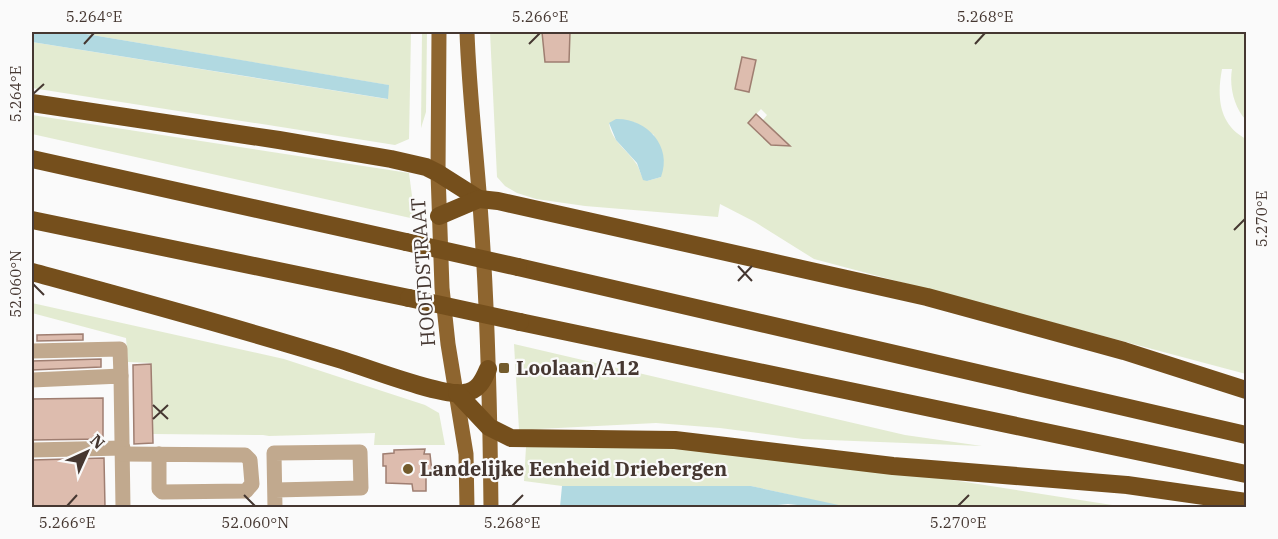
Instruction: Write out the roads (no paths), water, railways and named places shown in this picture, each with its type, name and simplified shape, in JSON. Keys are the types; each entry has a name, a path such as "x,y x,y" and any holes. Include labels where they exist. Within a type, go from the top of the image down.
{"highway":[{"path":"32,103 279,140 426,167 479,199 498,201 927,297 1124,351 1246,390"},
{"path":"32,159 518,267 1246,435"},
{"path":"439,216 479,199"},
{"path":"32,220 1246,474"},
{"path":"32,272 237,328 412,382 457,393 472,391 478,387 484,380 488,369"},
{"path":"457,393 489,427 511,438"},
{"path":"490,446 511,438 675,440 893,466 1127,485 1246,502"}],"main road":[{"name":"HOOFDSTRAAT","path":"439,32 438,173 441,288 466,454 467,507"},
{"path":"467,32 488,369 490,507"}],"lane":[{"path":"32,351 120,349 123,507"},
{"path":"32,380 121,376"},
{"path":"32,450 245,455 250,460 252,484 246,490 162,492 159,489 159,454"},
{"path":"275,490 361,488 360,452 274,453 275,507"}],"water":[{"path":"32,32 74,32 389,85 388,99 32,42"},
{"path":"616,119 637,123 654,136 663,155 664,166 661,177 643,180 637,163 616,140 609,123"},
{"path":"562,486 751,486 848,507 788,504 745,508 560,507"}],"place":[{"name":"Loolaan/A12","path":"504,368"},
{"name":"Landelijke Eenheid Driebergen","path":"408,469"}]}
